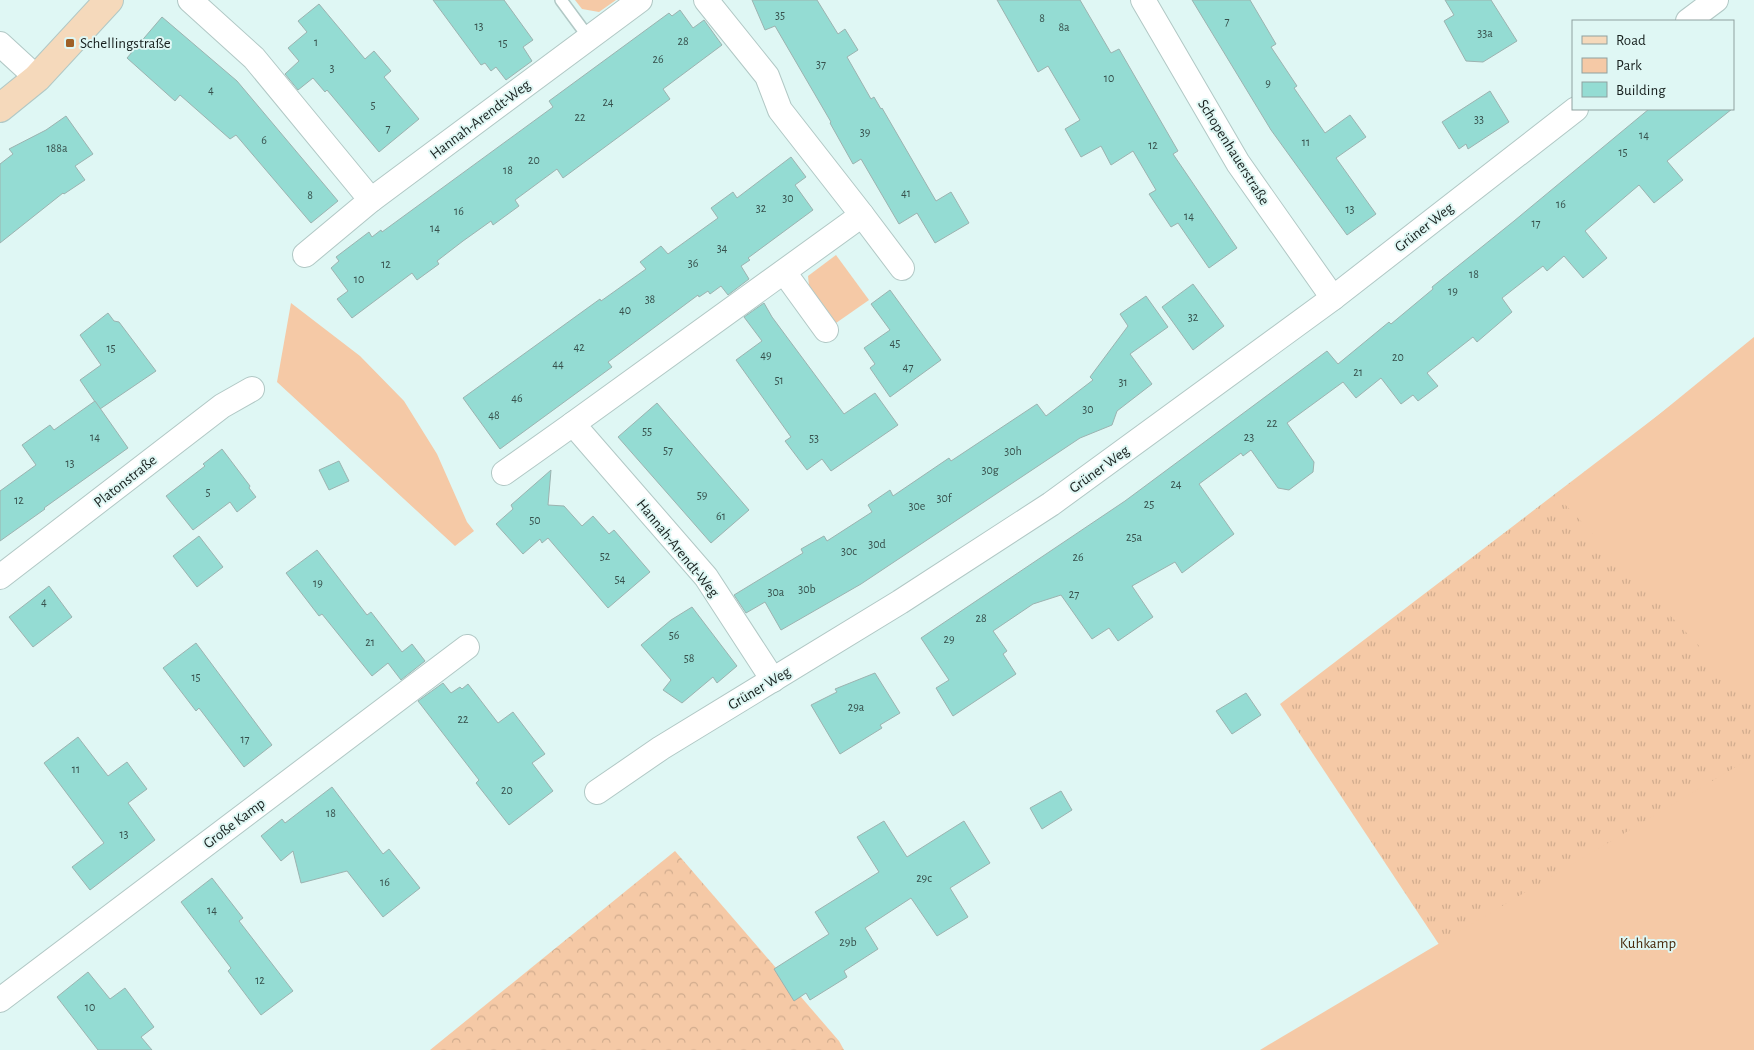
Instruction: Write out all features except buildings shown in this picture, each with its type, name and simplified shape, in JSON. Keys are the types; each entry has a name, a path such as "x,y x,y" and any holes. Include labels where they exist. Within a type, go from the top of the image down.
{"street":[{"path":"0,108 37,78 108,0"},
{"path":"190,0 254,58 371,200"},
{"name":"Hannah-Arendt-Weg","path":"305,255 371,200 640,0"},
{"path":"706,0 766,76 780,110 902,268"},
{"name":"Schopenhauerstraße","path":"1143,0 1238,164 1333,298"},
{"path":"1689,20 1716,0"},
{"path":"0,44 37,78"},
{"name":"Grüner Weg","path":"597,792 660,748 900,602 1051,504 1333,298 1575,110"},
{"path":"504,473 862,215"},
{"path":"784,272 826,330"},
{"name":"Platonstraße","path":"0,577 222,406 252,389"},
{"name":"Hannah-Arendt-Weg","path":"573,424 706,577 773,680"},
{"name":"Große Kamp","path":"0,1000 467,647"}],"lane":[{"path":"561,0 589,38"}],"green space":[{"path":"575,0 616,0 599,12 582,9"},
{"path":"836,255 869,300 836,323 809,286 808,276"},
{"path":"291,303 360,356 404,401 437,454 467,522 474,531 455,546 277,382"},
{"path":"1754,337 1754,704 1558,497"},
{"path":"1754,342 1754,1050 1444,952 1280,704"},
{"name":"Kuhkamp","path":"1754,756 1754,1050 1260,1050"},
{"path":"675,851 839,1041 844,1050 430,1050"}],"place":[{"name":"Schellingstraße","path":"70,43"}]}
